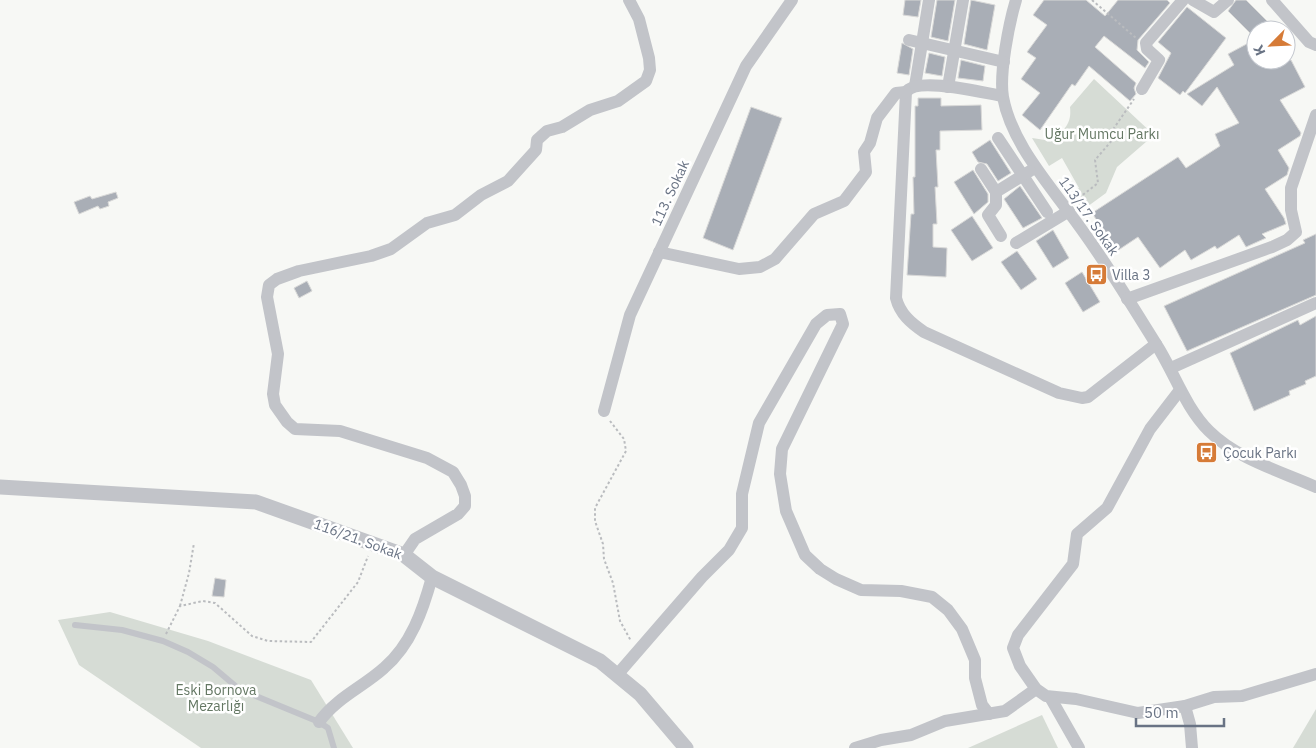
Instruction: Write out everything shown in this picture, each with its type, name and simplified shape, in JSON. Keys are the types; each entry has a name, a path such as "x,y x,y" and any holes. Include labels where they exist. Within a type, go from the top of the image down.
{"street":[{"path":"404,555 415,540 458,514 464,506 465,496 461,485 453,472 427,458 340,431 295,429 287,422 275,406 273,394 278,354 267,298 269,285 277,279 299,271 371,256 391,249 427,224 445,220 455,215 480,195 508,181 536,150 537,140 547,130 562,127 590,110 618,101 646,81 650,70 649,58 639,19 629,0"},
{"name":"113. Sokak","path":"604,411 630,315 746,66 792,0"},
{"path":"929,0 922,43 910,89 896,298 899,307 907,319 924,332 1059,393 1082,398 1101,390 1156,344"},
{"path":"948,87 963,0"},
{"name":"113/17. Sokak","path":"1016,0 1004,62 1002,96 1015,132 1036,167 1127,299 1171,368 1180,390 1208,430 1223,443 1242,455 1316,487"},
{"path":"1142,89 1159,60 1145,46 1183,0"},
{"path":"1193,0 1214,12 1228,0"},
{"path":"1272,0 1309,42 1316,46"},
{"path":"909,40 1004,62"},
{"path":"659,252 739,269 760,268 775,260 814,214 844,201 866,172 864,152 870,143 876,118 896,93 910,89 948,87 1002,96"},
{"path":"1127,299 1272,247 1287,240 1296,232 1291,210 1292,188 1316,115"},
{"path":"998,138 1047,212"},
{"path":"996,192 1036,167"},
{"path":"981,169 996,192 996,205 988,215 1001,236"},
{"path":"1016,243 1067,210"},
{"path":"1171,368 1316,303"},
{"path":"617,675 702,577 728,550 742,528 742,494 759,423 816,324 826,315 840,314 843,324 782,449 780,474 786,511 805,555 820,569 836,579 861,590 901,591 932,597 948,610 962,629 975,660 975,678 982,705 989,714"},
{"path":"1180,390 1150,429 1107,508 1077,534 1073,564 1018,635 1013,648 1020,666 1036,689 1050,697 1076,699 1138,713 1185,706 1214,697 1242,696 1316,674"},
{"name":"116/21. Sokak","path":"0,487 256,502 404,555 432,577 600,661 640,694 686,748"},
{"path":"319,722 337,702 392,661 419,621 432,577"},
{"path":"855,748 881,740 911,735 945,722 1005,711 1036,689"},
{"path":"1050,697 1078,748"},
{"path":"1185,706 1190,724 1192,748"}],"lane":[{"path":"75,625 122,630 163,640 213,667 239,689 319,722 328,728 334,748"}],"path":[{"path":"1092,0 1145,46"},
{"path":"1067,210 1098,183 1095,160 1114,138 1114,128 1142,89"},
{"path":"604,411 624,439 626,451 595,508 595,521 603,544 604,559 613,583 620,621 627,637 640,649"},
{"path":"163,640 180,606 189,573 194,543"},
{"path":"180,606 203,601 215,603 252,636 268,641 311,642 358,582 373,545"}],"green space":[{"name":"Uğur Mumcu Parkı","path":"1094,79 1154,135 1117,167 1106,193 1080,212 1068,198 1079,188 1062,158 1049,166 1032,138 1052,141 1066,126 1070,118 1070,107"},
{"name":"Eski Bornova Mezarlığı","path":"110,612 208,641 311,680 353,748 201,748 79,665 58,620"},
{"path":"1316,709 1316,748 1293,748"},
{"path":"1042,715 1058,748 968,748"}],"building":[{"path":"905,0 921,0 918,17 903,15"},
{"path":"937,0 955,0 948,41 931,37"},
{"path":"971,0 995,5 987,50 964,44"},
{"path":"1044,0 1086,0 1105,16 1118,0 1167,0 1170,3 1138,40 1137,50 1149,62 1145,68 1104,36 1095,47 1136,83 1134,88 1136,94 1130,101 1089,66 1075,86 1072,84 1040,130 1022,115 1040,93 1021,79 1036,58 1027,52 1047,25 1033,15"},
{"path":"1236,0 1246,0 1266,20 1246,20 1246,29 1228,11"},
{"path":"1187,7 1226,38 1185,93 1183,91 1180,95 1158,78 1171,53 1158,42"},
{"path":"902,43 913,49 909,75 897,73"},
{"path":"1246,44 1246,70 1296,70 1305,87 1280,100 1301,133 1300,136 1278,150 1289,168 1287,175 1265,189 1286,224 1262,234 1266,238 1246,247 1239,235 1217,249 1215,246 1191,260 1185,250 1160,268 1138,237 1117,251 1092,213 1178,157 1186,168 1220,146 1215,134 1239,123 1217,87 1202,106 1187,94 1234,65 1228,54"},
{"path":"929,53 945,57 942,76 925,73"},
{"path":"961,60 985,66 983,81 958,78"},
{"path":"918,98 941,98 941,106 981,105 982,130 940,131 940,150 936,150 937,224 933,224 933,247 947,248 946,277 907,275 911,214 914,214 915,106 918,106"},
{"path":"751,107 782,118 733,250 703,238"},
{"path":"990,140 1011,173 998,181 987,164 978,162 972,152"},
{"path":"973,170 988,194 988,202 974,214 954,182"},
{"path":"1020,186 1042,218 1023,228 1004,199"},
{"path":"116,192 118,198 108,202 109,206 100,209 98,206 79,214 74,202 90,196 92,199"},
{"path":"972,216 993,248 972,261 951,230"},
{"path":"1053,230 1069,258 1053,268 1036,241"},
{"path":"1316,234 1316,295 1187,351 1164,306 1305,243 1303,240"},
{"path":"1017,251 1037,279 1021,290 1001,262"},
{"path":"1082,272 1100,302 1083,312 1065,283"},
{"path":"307,281 312,291 299,298 294,288"},
{"path":"1316,316 1316,376 1305,381 1306,384 1289,391 1290,395 1254,411 1230,353 1298,320 1300,325"},
{"path":"215,578 226,580 224,597 212,596"}],"place":[{"name":"Villa 3","path":"1096,275"},
{"name":"Çocuk Parkı","path":"1207,453"}]}
